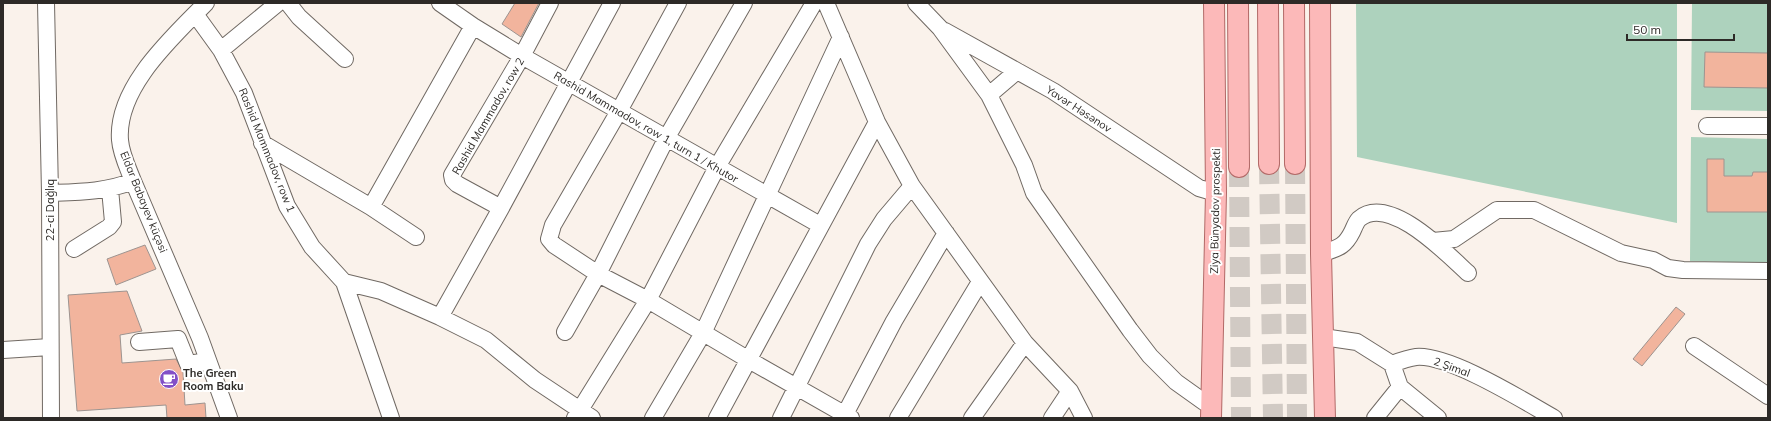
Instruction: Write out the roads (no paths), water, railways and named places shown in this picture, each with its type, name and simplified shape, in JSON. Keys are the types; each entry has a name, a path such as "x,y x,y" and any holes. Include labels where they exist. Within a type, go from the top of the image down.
{"main road":[{"name":"Ziya Bünyadov prospekti","path":"1211,411 1216,193 1214,3"},
{"path":"1238,3 1239,167"},
{"path":"1268,3 1269,164"},
{"path":"1294,3 1295,164"},
{"path":"1320,3 1325,418"}],"street":[{"name":"22-ci Dağlıq","path":"46,3 50,193 51,418"},
{"path":"221,50 278,3"},
{"path":"288,3 299,18 345,59"},
{"name":"Rashid Mammadov, row 1, turn 1 / Khutor","path":"440,3 473,26 522,56 667,137 766,196 820,225"},
{"name":"Rashid Mammadov, row 2","path":"501,208 457,184 453,180 452,175 522,56 550,3"},
{"path":"440,316 501,208 612,3"},
{"path":"678,3 549,235 549,239 554,244 598,274 648,300 749,360 798,387 846,417 894,321 946,233"},
{"path":"565,332 598,274 667,137 744,3"},
{"path":"344,282 381,291 440,316 486,340 534,380 582,416 648,300 717,167 814,3"},
{"path":"826,3 877,122 912,186 1025,343 1070,391 1084,418"},
{"path":"916,3 940,28 989,95 1024,165 1034,193 1126,324 1150,356 1176,382 1204,402 1211,411"},
{"name":"Rashid Mammadov, row 1","path":"201,9 244,92 262,144 287,206 312,247 344,282 391,418"},
{"name":"Eldar Babayev küçəsi","path":"201,9 149,65 130,95 124,110 120,140 123,155 133,181 200,338 229,418"},
{"path":"371,207 473,26"},
{"name":"Yavər Həsənov","path":"940,28 1052,91 1199,188 1216,193"},
{"path":"653,418 703,333 841,37"},
{"path":"989,95 1017,71"},
{"path":"717,418 877,122"},
{"path":"1707,126 1768,126"},
{"path":"262,144 371,207 416,237"},
{"path":"50,193 110,189 133,181"},
{"path":"781,418 798,387 868,244 884,219 912,186"},
{"path":"74,249 109,227 113,222 110,189"},
{"path":"1433,241 1454,239 1496,210 1534,210 1621,253 1653,260 1668,268 1683,270 1768,271"},
{"path":"1322,254 1343,246 1347,242 1358,219 1373,211 1396,216 1433,241 1468,273"},
{"path":"898,418 980,282"},
{"path":"1324,337 1357,342 1392,364 1400,387 1438,418"},
{"path":"139,342 178,339 188,364 208,361"},
{"path":"972,418 1025,343"},
{"path":"1694,346 1768,396"},
{"path":"3,350 50,347"},
{"name":"2 Şimal","path":"1392,364 1417,357 1436,360 1482,378 1554,418"},
{"path":"1376,418 1400,387"},
{"path":"1052,418 1070,391"}],"tunnel":[{"path":"1269,164 1273,418"},
{"path":"1295,164 1297,418"},
{"path":"1239,167 1241,418"}],"place":[{"name":"The Green Room Baku","path":"169,379"}]}
